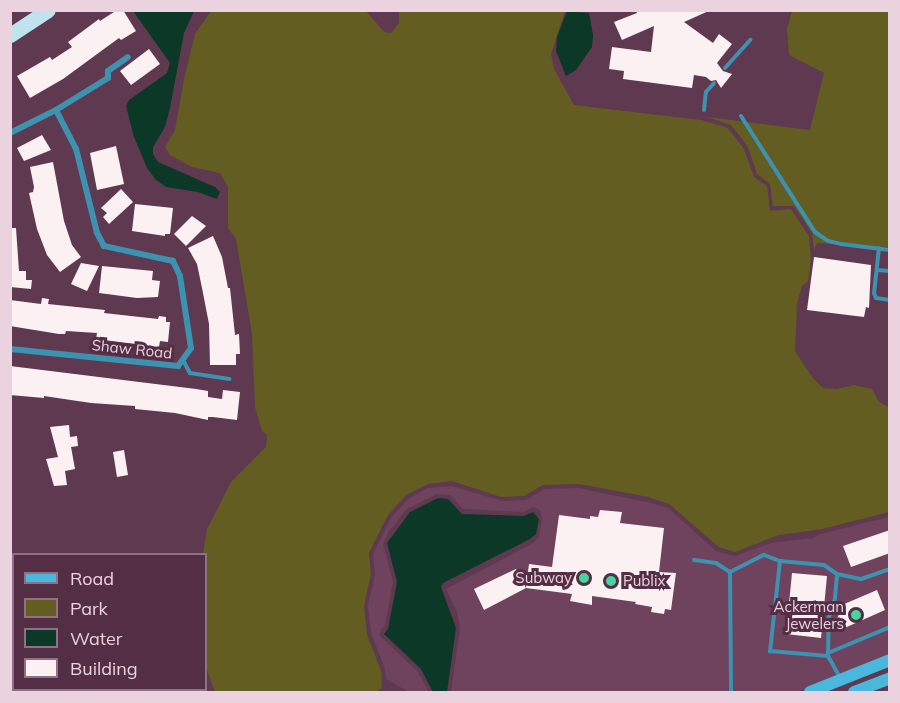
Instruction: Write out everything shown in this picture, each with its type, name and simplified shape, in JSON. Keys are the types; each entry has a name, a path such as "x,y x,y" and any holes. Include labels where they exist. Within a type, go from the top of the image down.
{"highway":[{"path":"10,23 32,10"},
{"path":"10,34 48,10"}],"main road":[{"path":"810,693 890,660"},
{"path":"854,693 890,678"}],"street":[{"path":"10,133 56,110 108,78 108,71 128,57"},
{"name":"Shaw Road","path":"10,349 178,366 191,348 180,276 173,261 104,246 97,233 76,149 56,110"}],"lane":[{"path":"725,69 750,40"},
{"path":"704,110 706,92 714,83"},
{"path":"741,116 815,232 828,241 890,249"},
{"path":"879,248 874,296 890,300"},
{"path":"877,270 890,271"},
{"path":"183,360 190,373 230,379"},
{"path":"730,572 764,555 780,561 824,565 837,574 861,579 888,569 890,576"},
{"path":"694,560 717,563 730,572"},
{"path":"780,561 770,651 828,654 890,627"},
{"path":"730,572 731,693"},
{"path":"837,574 835,598 828,617 828,654 841,680"}],"shaded area":[{"path":"452,486 502,501 526,500 544,489 578,488 647,502 668,508 716,551 735,556 771,543 813,538 820,534 889,517 889,655 797,692 451,692 460,628 457,612 446,589 533,543 539,537 542,517 540,510 534,507 523,512 463,509 450,495 437,494 407,509 389,531 383,544 393,582 385,626 381,629 380,636 418,672 429,692 409,692 386,679 385,669 371,633 368,606 375,575 373,554 391,518 408,499 428,488"}],"green space":[{"path":"211,11 366,11 384,32 391,33 399,23 399,11 565,11 551,54 554,69 574,105 701,120 728,128 744,149 754,177 767,186 770,211 791,209 809,236 811,261 808,281 802,286 797,304 795,351 813,378 823,388 837,389 854,385 872,389 879,402 889,407 889,512 822,529 779,535 735,552 719,547 669,504 648,497 579,484 543,485 524,496 501,497 452,481 428,484 406,495 388,515 369,553 371,574 364,606 367,634 381,671 382,688 375,692 215,692 207,670 207,553 203,553 207,529 231,482 266,447 267,435 262,431 255,407 252,334 236,239 228,228 228,187 220,173 192,167 170,155 165,147 175,130 195,34"},
{"path":"792,11 889,11 889,247 817,243 814,250 812,233 794,206 773,206 770,184 757,174 748,147 731,125 707,117 810,130 824,73 789,55 787,29"}],"water":[{"path":"133,11 194,11 184,33 165,127 153,147 153,154 158,162 215,187 220,192 217,199 198,192 166,187 156,180 147,168 134,137 126,106 129,100 167,73 170,63"},
{"path":"567,11 589,13 593,35 592,47 576,70 566,76 556,51 557,37"},
{"path":"438,498 448,499 462,514 524,516 533,512 539,519 536,534 530,539 443,583 441,587 456,628 447,692 433,692 421,669 384,634 388,629 397,582 387,543 410,512"}],"building":[{"path":"117,10 123,10 136,31 121,40 119,38 63,79 30,98 17,76 50,57 52,60 72,47 68,42 99,19 100,21"},
{"path":"636,10 711,10 684,22 713,43 719,34 732,44 717,63 723,71 732,74 721,88 716,80 711,81 706,77 694,75 692,88 623,79 624,71 609,69 612,47 651,52 654,26 622,40 614,22 637,13"},
{"path":"149,49 160,64 131,85 120,71"},
{"path":"42,135 51,150 24,161 17,148"},
{"path":"116,146 124,184 97,190 90,153"},
{"path":"53,162 64,221 72,245 81,257 60,272 47,255 37,229 29,193 33,192 34,187 30,167"},
{"path":"121,189 133,202 109,224 103,217 107,213 101,208"},
{"path":"135,204 173,208 170,234 165,234 165,236 132,231"},
{"path":"192,216 206,226 186,246 174,234"},
{"path":"10,228 16,228 19,271 26,271 26,280 32,280 31,289 10,287"},
{"path":"213,236 222,257 228,288 230,288 235,335 239,334 240,354 236,354 236,365 210,365 209,324 197,264 188,248"},
{"path":"814,257 871,265 869,308 866,307 864,317 807,310"},
{"path":"81,263 99,266 87,291 71,284"},
{"path":"102,266 153,271 152,280 160,281 158,297 137,298 99,293"},
{"path":"42,298 49,299 48,304 105,310 104,313 158,319 159,316 166,317 166,322 170,322 168,342 160,341 159,347 96,339 97,333 66,331 65,334 59,334 10,326 10,300 41,304"},
{"path":"10,366 196,389 208,391 208,397 222,399 223,390 240,392 237,420 208,417 208,420 175,413 135,409 135,406 91,403 44,396 44,398 10,395"},
{"path":"69,425 70,437 77,436 78,446 71,447 75,469 65,471 67,485 54,486 46,459 58,457 50,427"},
{"path":"124,450 128,475 117,477 113,452"},
{"path":"600,510 622,512 620,523 664,528 659,572 676,573 671,610 665,609 664,614 651,612 652,607 635,604 636,602 592,596 592,605 570,601 572,594 526,588 529,564 552,567 559,515 590,519 590,516 598,517"},
{"path":"890,530 890,553 851,567 843,546"},
{"path":"516,569 526,588 484,610 474,589"},
{"path":"792,573 827,576 821,638 786,634"},
{"name":"Ackerman Jewelers","path":"877,590 885,610 840,630 836,622 842,605"}],"place":[{"name":"Subway","path":"584,578"},
{"name":"Publix","path":"611,581"},
{"name":"Ackerman Jewelers","path":"856,615"}]}
